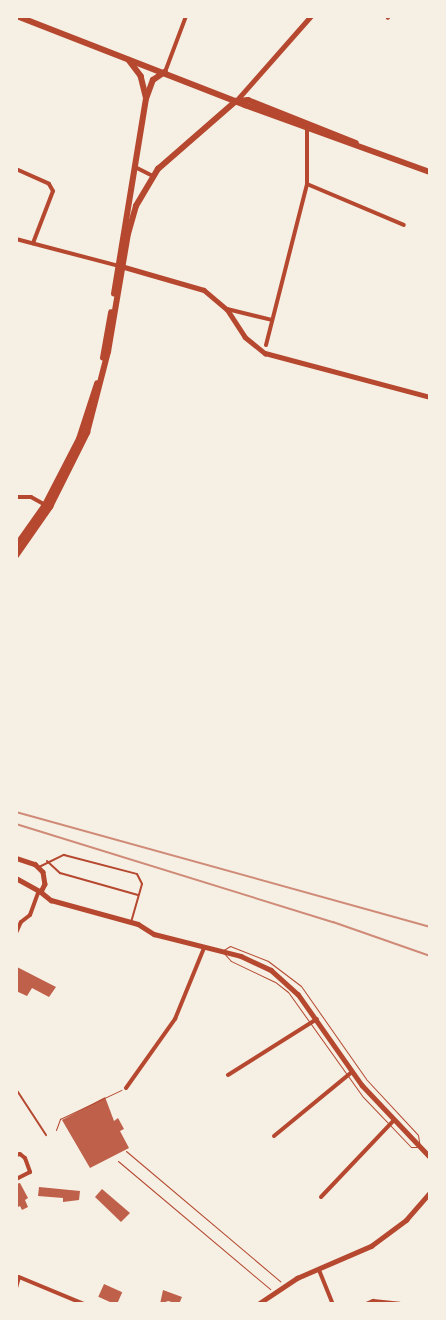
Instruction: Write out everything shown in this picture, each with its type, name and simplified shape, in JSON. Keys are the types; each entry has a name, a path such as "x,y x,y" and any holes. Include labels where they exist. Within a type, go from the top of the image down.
{"main road":[{"path":"17,16 306,128 362,146 430,172"},
{"path":"127,58 141,76 146,99"},
{"path":"121,266 125,228 146,99 153,80 165,72"},
{"path":"16,556 48,506 79,440 91,406 128,234 136,206 153,176 236,101 248,100 331,131 362,146"},
{"path":"16,546 48,506"}],"street":[{"path":"165,72 186,16"},
{"path":"236,101 311,16"},
{"path":"266,345 307,184 306,128 331,131"},
{"path":"135,167 153,176"},
{"path":"16,169 49,184 52,190 32,243"},
{"path":"307,184 404,225"},
{"path":"16,239 201,288 228,309 245,337 265,353 430,397"},
{"path":"228,309 272,320"},
{"path":"16,497 31,497 48,506"},
{"path":"16,933 21,922 30,915 45,877 39,867 17,859"},
{"path":"16,878 51,900 131,922 151,933 241,956 271,970 290,986 318,1019 352,1072 393,1121 430,1156"},
{"path":"126,1088 175,1019 204,948"},
{"path":"228,1075 318,1019"},
{"path":"274,1136 352,1072"},
{"path":"321,1197 393,1121"},
{"path":"16,1180 30,1172 28,1163 18,1154"},
{"path":"258,1304 297,1278 356,1254 389,1234 430,1192"},
{"path":"319,1270 333,1304"},
{"path":"16,1288 20,1277 84,1304"},
{"path":"366,1304 373,1301 400,1304"}],"lane":[{"path":"39,867 46,861 72,855 137,874 142,884 131,922"},
{"path":"46,861 60,873 138,895"},
{"path":"16,1089 46,1135"}],"path":[{"path":"231,961 277,983 312,1022 347,1076 388,1125 411,1147"},
{"path":"306,992 366,1079 418,1135"},
{"path":"56,1130 60,1120 126,1088"},
{"path":"126,1152 280,1281"},
{"path":"118,1161 270,1289"}],"building":[{"path":"17,967 56,987 49,997 32,988 27,996 16,991"},
{"path":"105,1097 114,1121 118,1118 124,1129 120,1131 129,1148 90,1168 62,1120"},
{"path":"20,1183 28,1198 25,1200 28,1207 22,1210 20,1206 16,1208 16,1184"},
{"path":"39,1187 80,1191 79,1200 63,1202 63,1198 38,1196"},
{"path":"102,1189 130,1213 121,1222 95,1197"},
{"path":"104,1284 122,1292 117,1304 98,1297"},
{"path":"163,1290 182,1297 179,1304 168,1301 160,1304"}],"railway":[{"path":"16,812 430,927"},
{"path":"16,824 333,922 430,956"}]}
